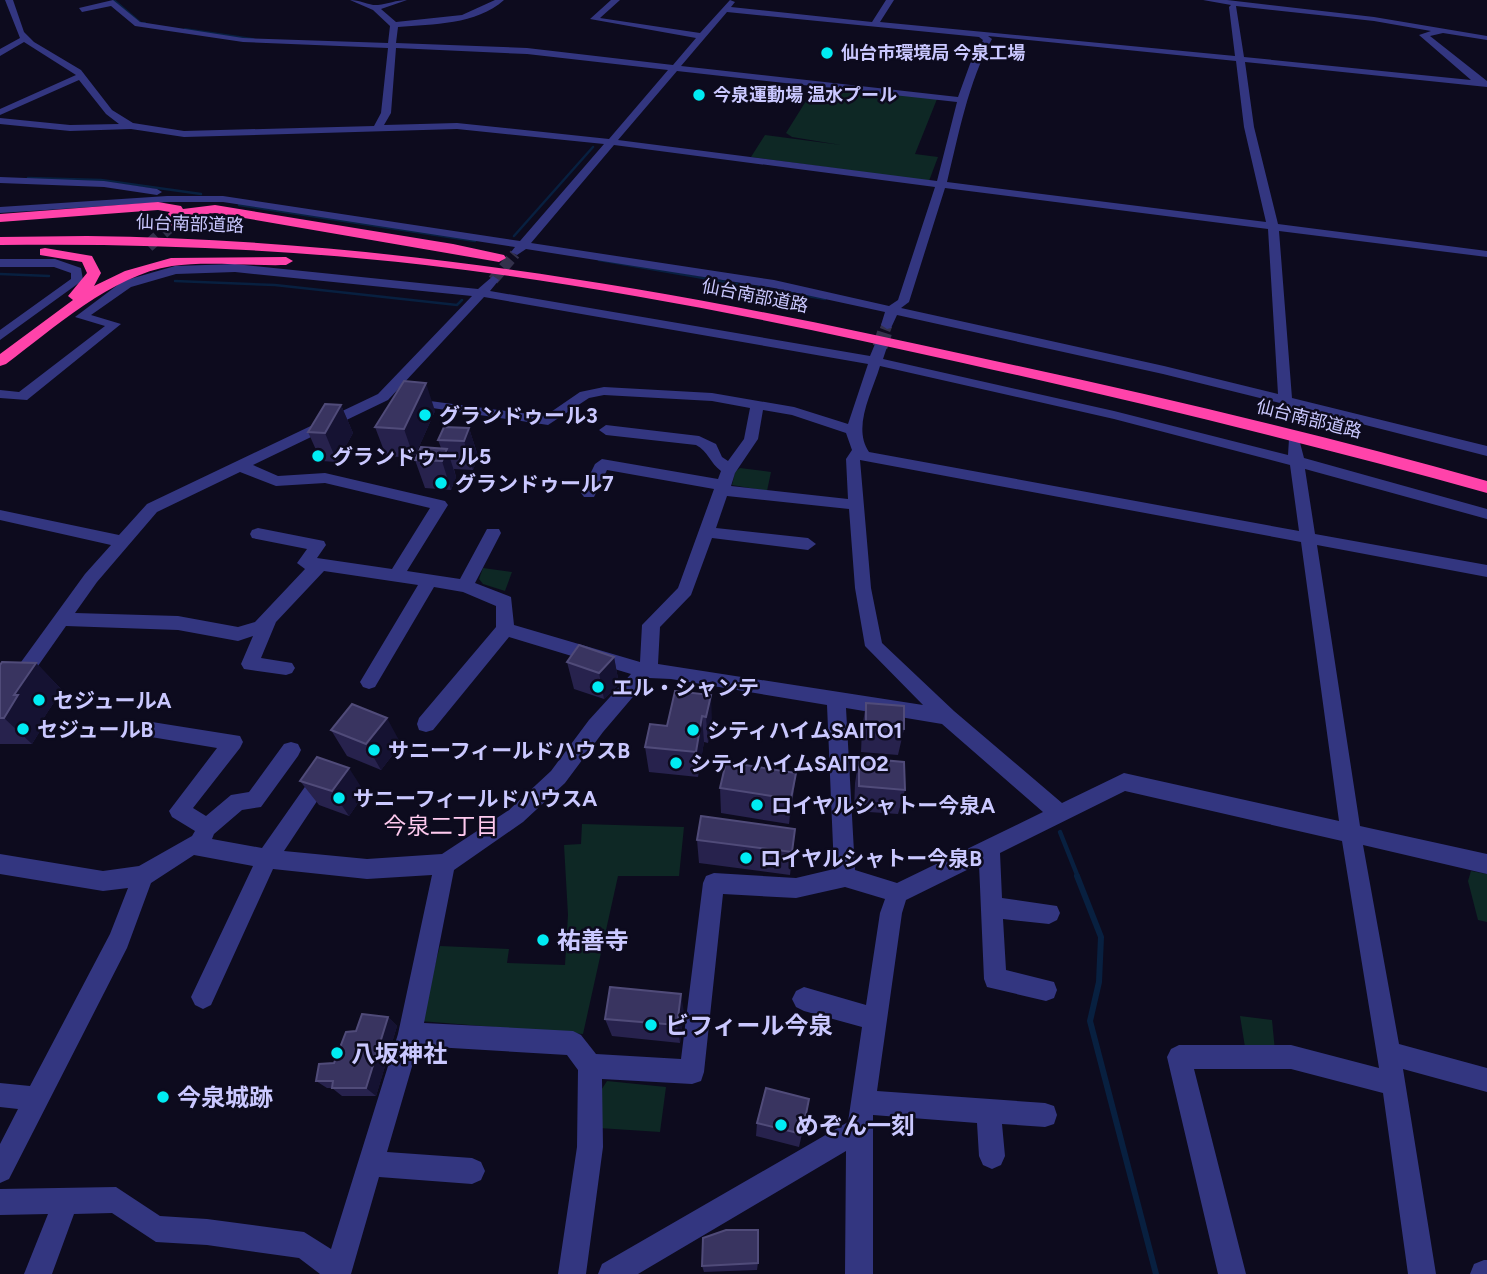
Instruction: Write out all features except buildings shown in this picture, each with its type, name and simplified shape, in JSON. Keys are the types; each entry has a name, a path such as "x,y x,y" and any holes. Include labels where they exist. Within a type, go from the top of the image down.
{"highway":[{"path":"0,218 158,206 176,209 178,215"},
{"path":"164,228 178,215 205,209 236,212 453,248 539,267"},
{"name":"仙台南部道路","path":"0,233 180,233 294,240 410,250 539,267 771,308 1057,367 1349,437 1487,474"},
{"name":"仙台南部道路","path":"0,241 182,242 351,253 495,270 664,297 1040,375 1339,446 1487,487"},
{"path":"0,251 37,251 87,259 94,273 80,297"},
{"path":"0,348 80,297 135,251 80,297 0,361"},
{"path":"80,297 149,267 171,262 226,260 421,269 664,297"}],"street":[{"path":"9,0 14,28 67,63 108,112 131,126"},
{"path":"354,0 376,8 394,25"},
{"path":"376,8 403,0"},
{"path":"394,25 466,15 488,9 500,0"},
{"path":"616,0 594,19 699,36"},
{"path":"514,254 732,0"},
{"path":"874,25 890,0"},
{"path":"1207,0 1308,10 1469,33 1487,38"},
{"path":"82,10 110,2 138,24 243,40 527,51 962,100"},
{"path":"1233,8 1250,127 1273,227 1285,398 1291,416"},
{"path":"724,9 981,36 988,39 974,64 962,100 941,185 903,302 893,308 887,325"},
{"path":"377,129 386,113 394,25"},
{"path":"1469,33 1429,32 1423,35 1485,85"},
{"path":"981,36 986,33 1485,85"},
{"path":"0,53 26,38"},
{"path":"0,112 80,76"},
{"path":"0,121 70,128 131,126 184,134 457,126 611,142 1487,254"},
{"path":"0,180 104,184 175,194 183,199"},
{"path":"0,210 223,199 775,284 893,308 1285,398 1487,451"},
{"path":"0,263 55,263 77,271 77,279 0,336"},
{"path":"0,394 22,397 115,324 81,317 127,284 175,270 235,268 482,293 877,354 1298,461 1487,514"},
{"path":"0,705 90,578 152,508 243,467 383,397 493,280"},
{"path":"877,354 853,430 855,443 864,456 1487,571"},
{"path":"383,397 548,421 585,395 604,391 712,397 794,411 853,430"},
{"path":"1,866 103,881 143,876 192,845 267,859 367,869 445,864 516,816 558,777 596,726 649,667 651,625 685,591 725,481 751,439 757,405"},
{"path":"606,430 699,441 711,447 725,481"},
{"path":"1294,442 1352,834 1390,1053 1422,1274"},
{"path":"860,450 853,459 856,505 863,588 874,646 947,717 1058,812"},
{"path":"589,493 602,464 725,481 856,505"},
{"path":"243,467 276,481 325,478 440,505 395,577"},
{"path":"0,515 121,541"},
{"path":"706,532 808,544"},
{"path":"465,586 493,533"},
{"path":"258,534 318,545 305,563 465,586 505,602 505,629 426,724"},
{"path":"62,619 178,623 238,634 261,626 320,564"},
{"path":"369,682 429,581"},
{"path":"270,618 250,664 286,668"},
{"path":"505,629 645,671 671,672 947,717"},
{"path":"836,699 840,821 845,877"},
{"path":"152,730 233,742 179,811 207,827"},
{"path":"198,846 207,827 238,801 254,801 291,750"},
{"path":"203,997 267,859 331,766"},
{"path":"590,1066 692,1072 714,883 796,888 845,877 898,892 1124,782 1487,864"},
{"path":"989,847 995,979 1046,990"},
{"path":"0,1202 116,1200 156,1229 206,1232 304,1245 337,1273 410,1034 445,864"},
{"path":"2,1163 119,940 143,876"},
{"path":"859,1274 859,1129 891,913 898,892"},
{"path":"992,907 1049,913"},
{"path":"804,999 875,1019"},
{"path":"410,1034 573,1043 590,1066 590,1147 572,1274"},
{"path":"1390,1053 1487,1080"},
{"path":"1232,1274 1179,1057 1291,1057 1394,1084"},
{"path":"0,1095 37,1099"},
{"path":"863,1102 1045,1115"},
{"path":"988,1111 992,1156"},
{"path":"612,1274 859,1129"},
{"path":"370,1164 472,1171"},
{"path":"38,1274 67,1199"}],"green space":[{"path":"816,85 937,99 915,154 938,157 929,181 751,157 765,135 841,145 792,137 786,133"},
{"path":"740,468 771,472 767,491 732,485 735,472"},
{"path":"483,568 512,572 505,591 483,584 479,579"},
{"path":"582,824 684,827 679,876 618,876 583,1034 420,1021 440,946 509,949 507,963 565,965 568,915 564,845 581,844"},
{"path":"1471,871 1487,874 1487,922 1478,920 1468,881"},
{"path":"1240,1016 1272,1020 1275,1051 1245,1047"},
{"path":"607,1081 666,1087 660,1132 599,1128 598,1095"}],"waterway":[{"path":"114,0 141,23 145,23"},
{"path":"185,29 253,39"},
{"path":"514,236 593,147"},
{"path":"28,178 101,180 201,194"},
{"path":"239,205 475,241"},
{"path":"599,260 825,299"},
{"path":"0,274 49,276"},
{"path":"175,281 275,285 457,305 462,300"},
{"path":"1060,832 1078,877"},
{"path":"1077,876 1101,937 1099,982 1090,1021 1156,1274"}],"tunnel":[{"path":"148,246 168,228"},
{"path":"493,280 515,254"},
{"path":"885,330 887,325"},
{"path":"880,347 886,328"}],"place":[{"name":"仙台市環境局 今泉工場","path":"827,53"},
{"name":"今泉運動場 温水プール","path":"699,95"},
{"name":"グランドゥール3","path":"425,415"},
{"name":"グランドゥール5","path":"318,456"},
{"name":"グランドゥール7","path":"441,483"},
{"name":"エル・シャンテ","path":"598,687"},
{"name":"セジュールA","path":"39,700"},
{"name":"セジュールB","path":"23,729"},
{"name":"シティハイムSAITO1","path":"693,730"},
{"name":"サニーフィールドハウスB","path":"374,750"},
{"name":"シティハイムSAITO2","path":"676,763"},
{"name":"サニーフィールドハウスA","path":"339,798"},
{"name":"ロイヤルシャトー今泉A","path":"757,805"},
{"name":"ロイヤルシャトー今泉B","path":"746,858"},
{"name":"祐善寺","path":"543,940"},
{"name":"ビフィール今泉","path":"651,1025"},
{"name":"八坂神社","path":"337,1053"},
{"name":"今泉城跡","path":"163,1097"},
{"name":"めぞん一刻","path":"781,1125"}],"district":[{"name":"今泉二丁目","path":"441,826"}]}
